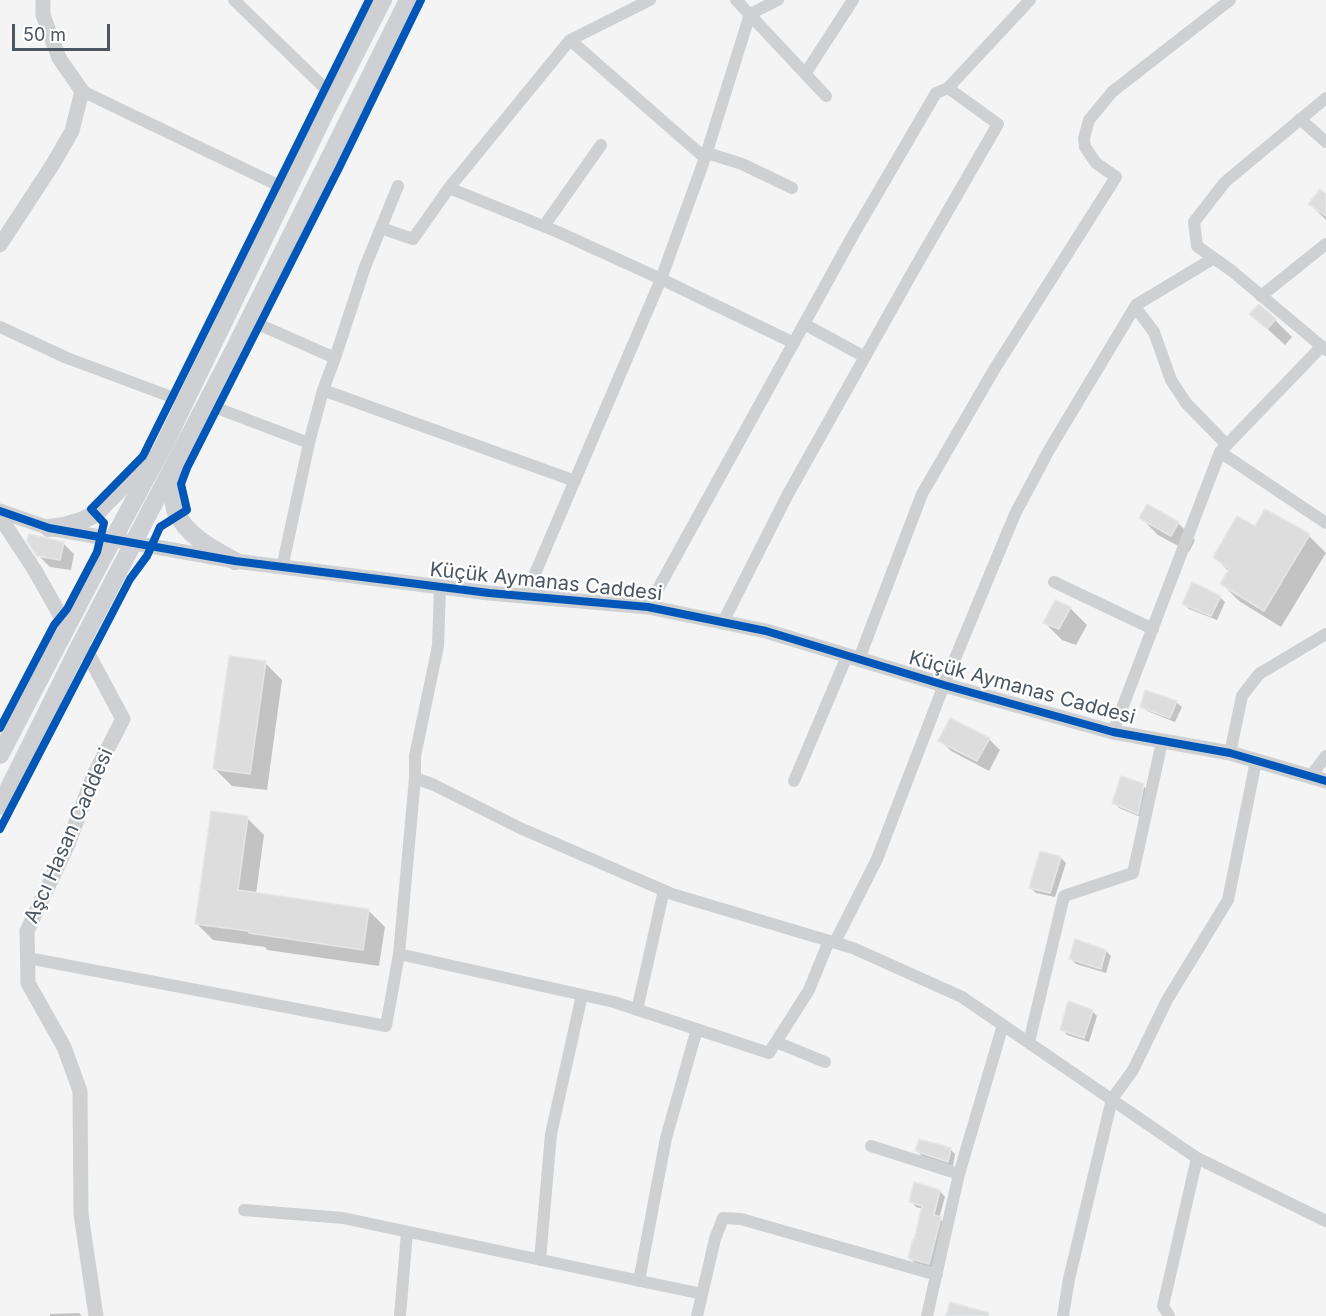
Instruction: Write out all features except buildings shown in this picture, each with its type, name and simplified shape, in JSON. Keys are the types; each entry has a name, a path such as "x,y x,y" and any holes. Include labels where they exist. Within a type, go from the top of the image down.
{"main road":[{"path":"0,756 165,443 383,0"},
{"path":"0,806 79,647 249,320 408,0"},
{"path":"49,528 81,521 95,514 165,443"},
{"path":"176,461 173,484 175,510 185,526 204,543 235,561"}],"street":[{"path":"43,0 43,15 59,58 82,91 288,190"},
{"path":"234,0 334,97"},
{"path":"381,228 413,239 449,188 570,40 650,0"},
{"path":"736,0 826,96"},
{"path":"525,597 662,279 706,155 750,14 778,0"},
{"path":"805,74 853,0"},
{"path":"648,607 852,237 936,93 948,88 1030,0"},
{"path":"794,781 853,657 922,494 994,368 1116,177 1096,163 1084,147 1089,120 1112,92 1230,0"},
{"path":"570,40 706,155 742,164 792,188"},
{"path":"723,622 788,494 998,124 948,88"},
{"path":"0,245 72,131 82,91"},
{"path":"1113,732 1224,448 1324,348 1197,246 1194,222 1225,182 1326,98"},
{"path":"1300,119 1326,142"},
{"path":"544,226 601,145"},
{"path":"282,568 322,390 335,358 364,267 398,186"},
{"path":"449,188 544,226 662,279 794,343"},
{"path":"1261,296 1326,244"},
{"path":"399,954 614,1002 769,1053 809,990 832,941 877,859 944,685 1015,514 1049,450 1135,307 1214,258"},
{"path":"1135,307 1154,332 1171,380 1186,403 1224,448 1326,523"},
{"path":"249,320 335,358"},
{"path":"804,324 865,357"},
{"path":"0,327 67,358 185,402"},
{"path":"322,390 575,481"},
{"path":"206,404 309,443"},
{"name":"Küçük Aymanas Caddesi","path":"0,511 49,528 235,561 440,588 648,607 723,622 766,631 944,685 1113,732 1230,753 1326,781"},
{"path":"0,517 34,568 67,627"},
{"path":"1054,582 1153,629"},
{"path":"28,958 386,1026 399,954 415,756 438,646 440,588"},
{"path":"1230,753 1242,696 1259,674 1326,634"},
{"name":"Aşcı Hasan Caddesi","path":"79,647 87,652 123,719 93,777 68,843 27,931 28,983 64,1047 80,1091 81,1214 96,1316"},
{"path":"1029,1042 1064,896 1132,873 1162,742"},
{"path":"1310,777 1326,756"},
{"path":"1063,1316 1069,1279 1112,1099 1133,1070 1167,1000 1228,900 1256,761"},
{"path":"415,778 434,785 520,828 672,894 853,948 962,997 1197,1158 1326,1221"},
{"path":"637,1010 664,890"},
{"path":"540,1260 551,1134 582,995"},
{"path":"927,1316 959,1174 1003,1025"},
{"path":"639,1281 666,1138 697,1029"},
{"path":"776,1042 825,1062"},
{"path":"871,1146 959,1174"},
{"path":"1169,1316 1163,1306 1197,1158"},
{"path":"244,1210 343,1218 702,1294"},
{"path":"697,1316 715,1239 723,1218 741,1219 937,1275"},
{"path":"400,1316 407,1232"}],"cycle path":[{"path":"0,728 54,625 67,609 97,552 104,523 91,509 143,456 369,0"},
{"path":"0,829 130,579 147,556 160,527 187,510 181,484 187,468 421,0"},
{"path":"0,511 49,528 235,561 489,593 648,607 766,631 944,685 1113,732 1230,753 1326,781"}]}
